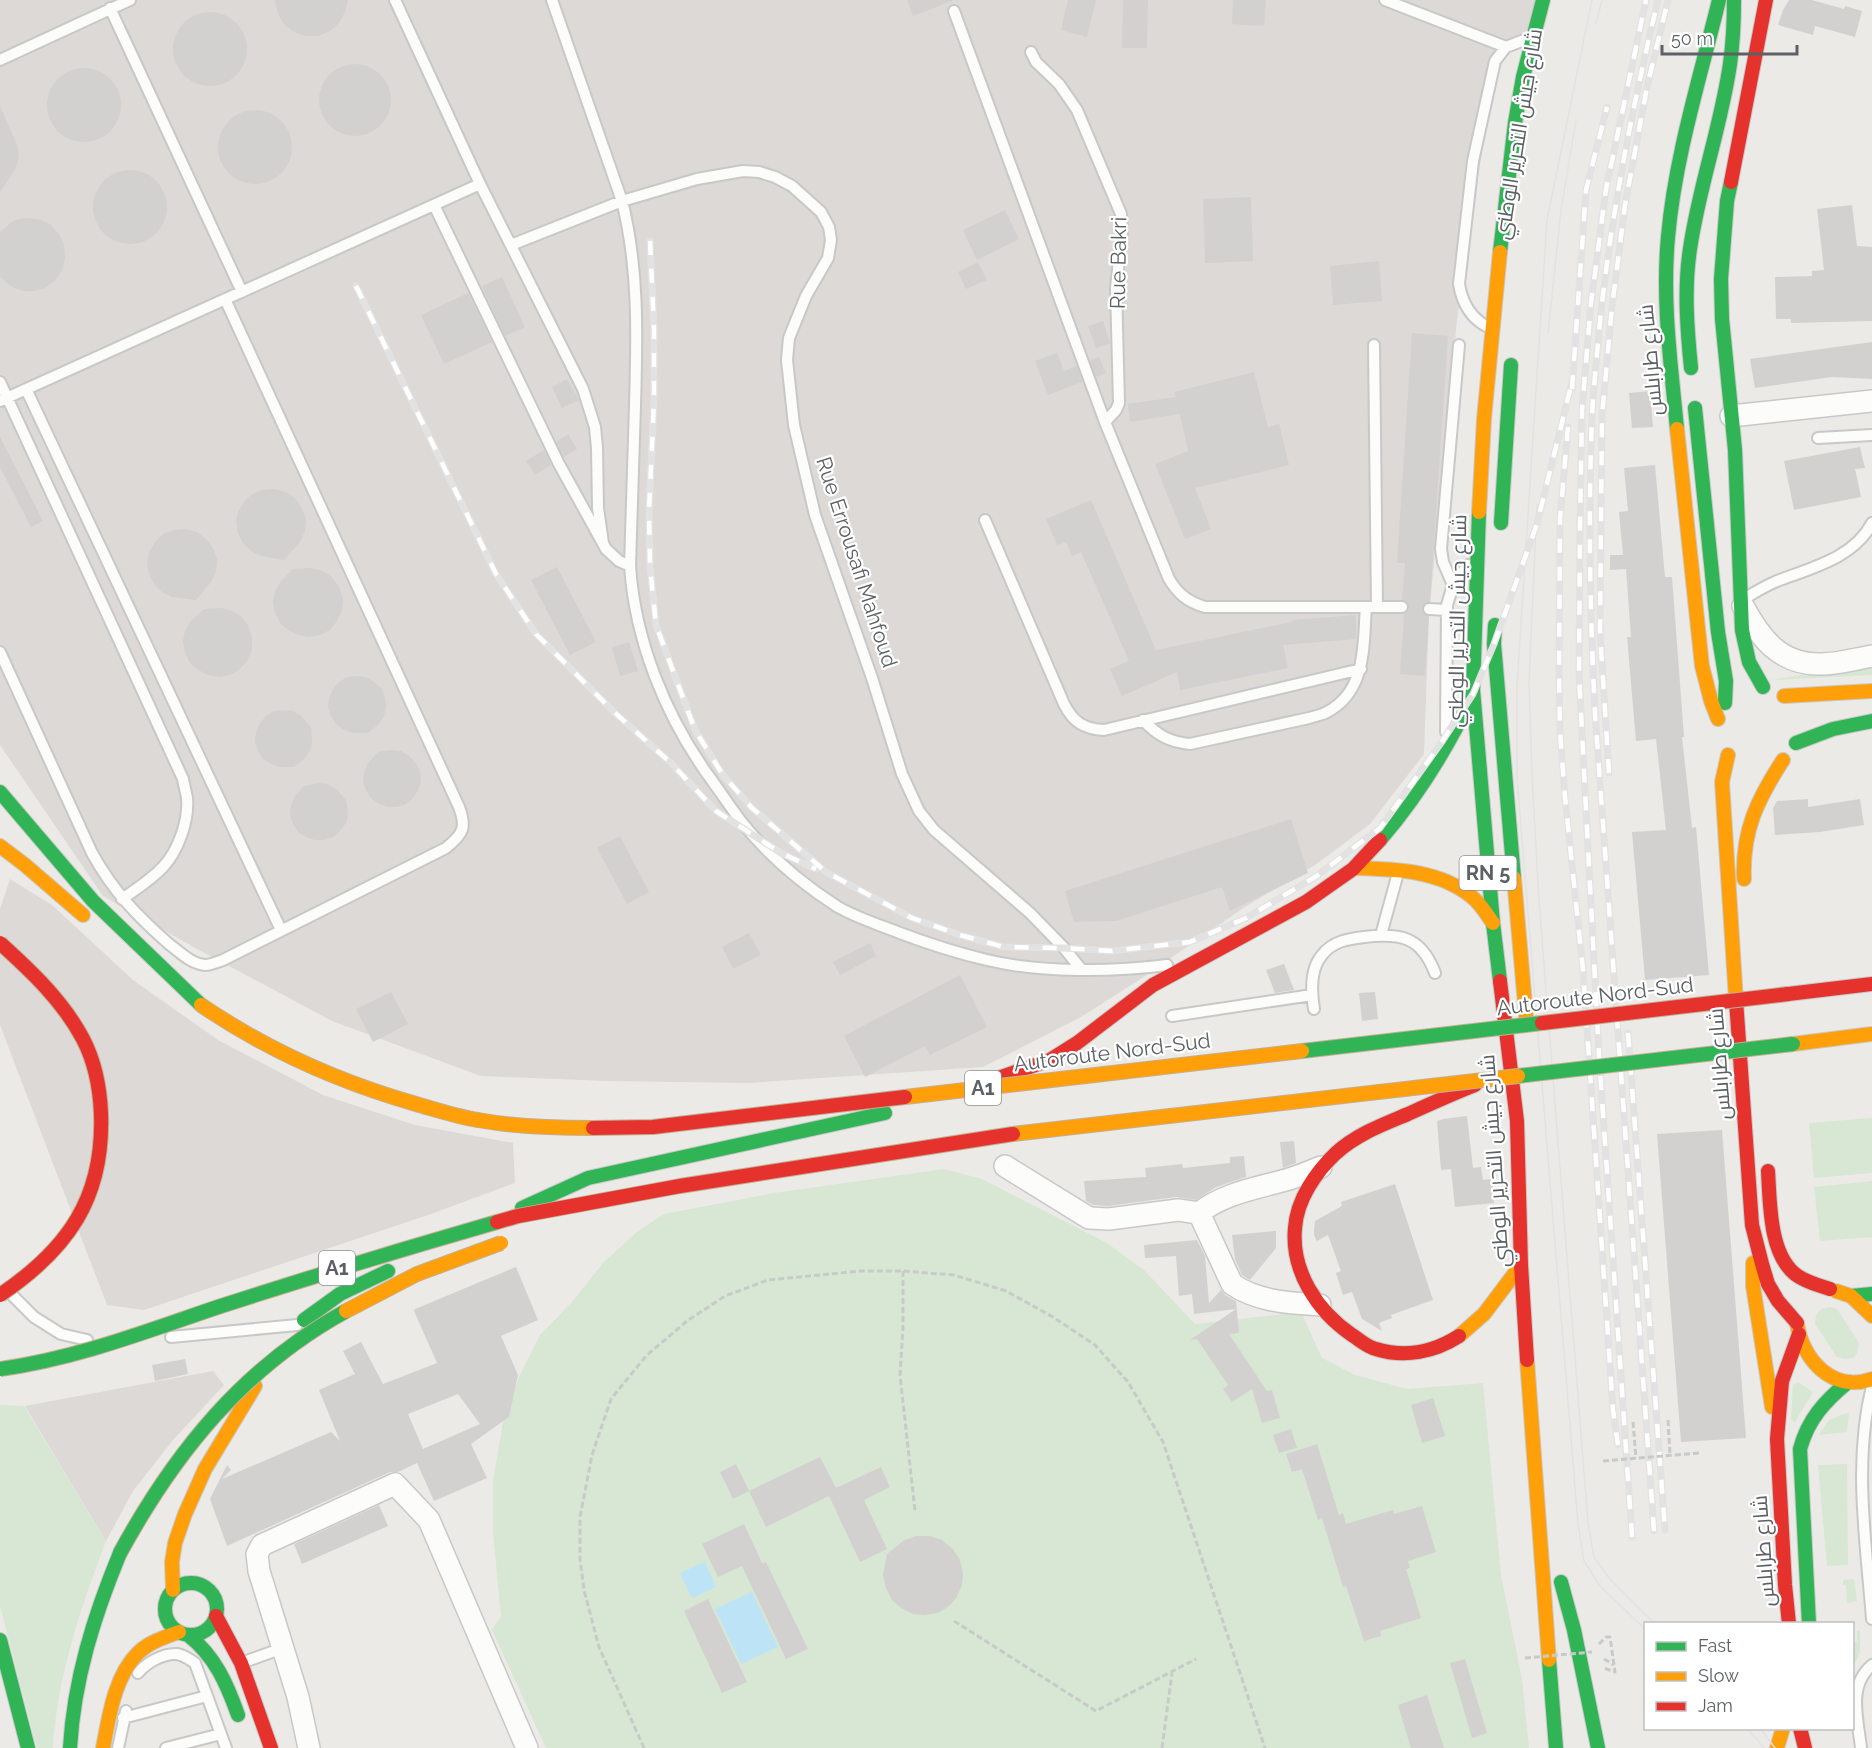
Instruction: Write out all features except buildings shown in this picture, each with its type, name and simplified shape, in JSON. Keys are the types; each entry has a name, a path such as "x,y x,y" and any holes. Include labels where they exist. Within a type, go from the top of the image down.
{"main road":[{"name":"شارع جيش التحرير الوطني","path":"1543,0 1515,123 1508,170 1485,419 1476,556 1473,694 1493,923 1517,1121 1521,1265 1556,1748"},
{"name":"شارع طرابلس","path":"1718,719 1702,666 1665,294 1668,236 1675,190 1719,0"},
{"path":"1750,688 1749,662 1744,646 1740,601 1738,505 1722,319 1722,240 1727,201 1767,0"},
{"path":"1734,2 1734,40 1729,75 1690,249 1687,331 1718,632 1726,681 1725,703 1718,719 1719,738 1728,755 1742,765"},
{"name":"شارع جيش التحرير الوطني","path":"1500,538 1512,349"},
{"name":"شارع جيش التحرير الوطني","path":"1496,608 1494,644 1528,1041"},
{"path":"1718,632 1750,688"},
{"path":"1473,677 1497,676"},
{"path":"1725,703 1750,688 1774,690 1784,696 1795,710"},
{"path":"1784,696 1872,691"},
{"path":"173,1590 172,1562 175,1543 205,1469 244,1401 297,1325 340,1294 588,1178 911,1107 1048,1061 1152,986 1314,896 1355,868 1419,792 1446,750 1473,694"},
{"path":"1796,743 1833,729 1872,721"},
{"path":"1745,892 1743,850 1752,813 1760,796 1796,743 1799,726"},
{"name":"شارع طرابلس","path":"1728,755 1722,782 1724,829 1752,1225 1770,1287 1778,1302 1798,1328 1782,1381 1777,1440 1789,1622"},
{"path":"1759,768 1768,767 1783,760"},
{"path":"0,792 93,901 201,1005"},
{"path":"0,846 90,921"},
{"path":"1355,868 1399,869 1437,879 1472,897 1493,923"},
{"path":"0,942 41,982 74,1025 91,1056 99,1089 102,1144 93,1189 61,1245 41,1266 0,1295"},
{"path":"123,950 172,989 201,1005"},
{"path":"1828,990 1872,979"},
{"name":"Autoroute Nord-Sud","path":"201,1005 241,1032 310,1066 391,1098 476,1120 585,1128 653,1127 1872,984"},
{"name":"شارع طرابلس","path":"1752,986 1754,1009"},
{"name":"شارع طرابلس","path":"1756,1032 1758,1056"},
{"name":"A1","path":"0,1369 75,1354 347,1265 518,1216 680,1186 1028,1132 1872,1034"},
{"path":"1837,1038 1872,1040"},
{"name":"شارع جيش التحرير الوطني","path":"1530,1065 1532,1088"},
{"path":"1500,1078 1450,1095 1365,1131 1344,1146 1324,1166 1309,1186 1295,1227 1295,1247 1300,1272 1308,1290 1344,1331 1374,1349 1410,1354 1435,1349 1462,1334 1481,1319 1521,1265"},
{"path":"1767,1161 1773,1230 1780,1251 1791,1271 1807,1281 1851,1296 1872,1294"},
{"name":"A1","path":"579,1218 680,1186"},
{"path":"1752,1225 1753,1286 1777,1440"},
{"name":"A1","path":"70,1748 70,1732 86,1647 97,1610 120,1553 151,1499 200,1430 261,1368 310,1332 422,1271 512,1239"},
{"path":"1830,1289 1821,1289 1803,1301 1798,1328 1802,1346 1816,1366 1836,1379 1860,1384 1872,1379"},
{"path":"1851,1296 1872,1316"},
{"name":"شارع طرابلس","path":"1809,1622 1800,1449 1803,1436 1824,1401 1848,1382"},
{"path":"185,1514 188,1543"},
{"path":"103,1748 115,1695 134,1657 157,1640 184,1634 197,1634 205,1631 212,1624 217,1607 209,1591 202,1585 195,1565"},
{"path":"1570,1683 1561,1576 1598,1748"},
{"path":"202,1585 187,1583 173,1590 168,1596 165,1613 172,1628 199,1642 218,1666 244,1730"},
{"path":"1774,1605 1785,1585"},
{"path":"216,1616 240,1663 271,1748"},
{"path":"0,1640 28,1748"},
{"path":"1777,1748 1782,1730"},
{"path":"1800,1730 1805,1748"},
{"path":"1812,1748 1815,1730"}],"street":[{"path":"1731,416 1872,401"},
{"path":"1740,601 1755,629 1765,641 1777,651 1791,658 1806,663 1821,664 1872,656"},
{"path":"1005,1166 1089,1218 1109,1219 1178,1210 1199,1213 1209,1205 1240,1192 1285,1180 1324,1166"},
{"path":"1199,1213 1232,1284 1242,1291 1283,1303 1320,1305"},
{"path":"309,1748 298,1697 259,1571 257,1554 262,1545 395,1484 429,1520 527,1748"}],"lane":[{"path":"0,60 130,0"},
{"path":"395,0 480,184 573,368 589,408 595,427 598,508 603,543"},
{"path":"552,0 629,227 637,316 630,566 635,614 670,711 690,750 741,820 764,847 839,907 867,921 944,949 988,961 1027,967 1137,969 1193,962"},
{"path":"1385,0 1444,25 1506,47"},
{"path":"110,8 242,292"},
{"path":"954,11 1105,422 1169,579 1184,597 1205,607 1402,607"},
{"path":"1493,329 1473,317 1461,296 1460,284 1473,161 1495,62 1506,47 1533,38"},
{"name":"Rue Bakri","path":"1031,52 1036,62 1059,84 1077,110 1121,214 1122,232 1116,288 1119,403 1105,422"},
{"name":"Rue Errousafi Mahfoud","path":"511,244 622,201 697,179 743,171 759,172 775,177 792,186 821,212 830,227 831,240 828,258 796,315 789,338 787,360 794,425 815,515 872,678 902,774 919,811 934,830 1030,913 1081,969"},
{"path":"4,399 480,184"},
{"path":"434,205 559,464 603,543 614,558 630,566"},
{"path":"0,652 92,853 105,875 122,899 144,922 194,962 206,965 223,960 446,848 463,831 463,818 225,299"},
{"path":"1374,345 1377,607"},
{"path":"1453,585 1444,568 1441,549 1459,345"},
{"path":"0,382 4,399 183,779 187,799 185,818 177,846 164,867 122,899"},
{"path":"26,389 281,930"},
{"path":"1818,438 1872,435"},
{"path":"985,520 1069,714 1084,727 1104,730 1361,669"},
{"path":"1740,601 1775,582 1815,568 1849,549 1867,532 1872,523"},
{"path":"1446,750 1446,610 1453,585 1476,556"},
{"path":"1143,720 1163,738 1176,743 1190,744 1310,718 1327,712 1343,701 1354,686 1361,669 1366,607"},
{"path":"1429,609 1446,610"},
{"path":"1380,935 1399,869"},
{"path":"1314,1009 1312,995 1315,967 1330,947 1341,941 1393,934 1415,944 1424,952 1435,973"},
{"path":"1172,1016 1312,995"},
{"path":"0,1278 8,1291 34,1317 61,1334 105,1344 297,1325"},
{"path":"1872,1386 1861,1465 1865,1554 1872,1617"},
{"path":"240,1663 283,1648"},
{"path":"118,1748 123,1718 136,1676 149,1663 167,1655 177,1654 187,1657 195,1664 226,1748"},
{"path":"1861,1748 1855,1693 1858,1681 1865,1670 1872,1665"},
{"path":"123,1718 207,1696"},
{"path":"166,1748 221,1734"}],"path":[{"path":"644,1748 599,1647 584,1590 580,1559 580,1517 592,1455 611,1399 646,1356 687,1321 725,1296 768,1280 860,1271 903,1271 954,1275 1006,1292 1053,1317 1095,1345 1128,1382 1163,1442 1264,1748"},
{"path":"903,1271 900,1375 915,1511"},
{"path":"1668,1420 1670,1455"},
{"path":"1633,1422 1636,1458"},
{"path":"1603,1461 1700,1453"},
{"path":"954,1621 1096,1711 1196,1659"},
{"path":"1525,1658 1592,1652"},
{"path":"1162,1748 1172,1672"}],"shaded area":[{"path":"0,0 1543,0 1538,21 1496,57 1457,320 1429,615 1424,754 1370,824 1315,865 1245,907 1081,1017 983,1067 749,1083 481,1076 332,1021 103,896 0,745"},
{"path":"10,879 52,905 133,980 218,1040 323,1095 415,1125 513,1143 515,1183 431,1214 144,1310 107,1305 0,1025 0,909"},
{"path":"213,1371 224,1385 173,1440 133,1491 106,1541 25,1406"}],"green space":[{"path":"1872,663 1872,675 1771,680"},
{"path":"1872,1118 1872,1173 1814,1178 1809,1123"},
{"path":"944,1169 982,1179 1107,1243 1145,1271 1195,1324 1301,1312 1322,1358 1355,1375 1407,1389 1483,1383 1501,1575 1522,1679 1529,1748 546,1748 492,1630 501,1616 493,1532 493,1480 503,1422 519,1377 540,1335 572,1302 603,1263 638,1231 664,1214 774,1193"},
{"path":"1872,1181 1872,1237 1820,1241 1814,1187"},
{"path":"1830,1307 1837,1309 1859,1343 1854,1358 1837,1357 1815,1324 1816,1315 1821,1309"},
{"path":"1798,1382 1813,1392 1795,1422 1791,1420 1793,1385"},
{"path":"0,1405 24,1406 106,1541 79,1617 65,1669 55,1721 53,1748 37,1748 0,1606"},
{"path":"1849,1412 1847,1432 1819,1435 1829,1420"},
{"path":"1847,1464 1848,1565 1827,1566 1818,1465"},
{"path":"1854,1579 1857,1601 1847,1603 1846,1585 1843,1585 1843,1580"},
{"path":"1857,1631 1860,1631 1860,1653 1854,1665 1854,1642 1857,1641"}],"water":[{"path":"705,1562 716,1587 692,1598 680,1573"},
{"path":"752,1592 778,1647 741,1664 715,1609"}],"tram line":[{"path":"1592,0 1547,220 1517,686 1517,778 1578,1524 1584,1561 1600,1586 1644,1628"},
{"path":"1596,23 1602,0"},
{"path":"1548,334 1561,210 1576,120"},
{"path":"1537,504 1529,682 1532,775 1539,901 1588,1523 1594,1557 1609,1578 1653,1622"},
{"path":"1749,1730 1764,1748"},
{"path":"1762,1730 1775,1748"}],"railway":[{"path":"1632,1537 1599,1055 1579,674 1580,528 1582,410 1591,303 1606,189 1646,0"},
{"path":"1654,1531 1595,713 1590,528 1593,401 1601,309 1613,220 1629,132 1658,0"},
{"path":"1609,773 1600,632 1602,416 1612,307 1625,205 1647,87 1668,0"},
{"path":"1572,389 1586,190 1607,107"},
{"path":"650,241 654,328 654,401 649,511 650,566 656,625 695,730 723,775 752,808 826,872 912,918 1004,947 1112,951 1190,942 1246,918 1315,877 1380,828 1473,694 1494,644 1537,524 1572,382"},
{"path":"356,286 496,574 536,634 614,712 671,763 716,811 781,853 816,869"},
{"path":"1568,427 1560,519 1560,731 1583,970 1613,1410 1618,1445"},
{"path":"1628,1033 1665,1530"}],"traffic: fast":[{"path":"1500,252 1515,123 1523,77 1543,0"},
{"path":"1677,429 1667,309 1668,237 1682,147 1719,0"},
{"path":"1691,368 1687,308 1688,264 1699,202 1726,87 1732,48 1734,0"},
{"path":"1731,182 1727,201 1721,279 1722,319 1735,450 1742,630 1749,662 1763,687"},
{"path":"1501,523 1511,365"},
{"path":"1695,408 1718,632 1726,681 1725,703"},
{"path":"1479,512 1473,690 1500,981"},
{"path":"1495,625 1494,644 1514,878"},
{"path":"1380,840 1432,770 1473,694"},
{"path":"1796,743 1833,729 1872,721"},
{"path":"0,792 93,901 201,1005"},
{"path":"1302,1051 1542,1023"},
{"path":"1518,1076 1793,1044"},
{"path":"522,1208 588,1178 885,1113"},
{"path":"0,1369 83,1351 288,1285 497,1222"},
{"path":"304,1320 340,1294 388,1271"},
{"path":"1851,1296 1872,1294"},
{"path":"120,1553 164,1480 215,1415 275,1358 309,1333 346,1311"},
{"path":"1809,1622 1800,1449 1803,1438 1818,1411 1848,1382"},
{"path":"70,1748 76,1697 87,1648 120,1553"},
{"path":"1561,1582 1574,1630 1598,1748"},
{"path":"191,1583 205,1587 213,1595 217,1609 213,1623 205,1631 191,1635 177,1631 169,1623 165,1609 169,1595 177,1587 191,1583"},
{"path":"188,1635 213,1661 238,1715"},
{"path":"0,1640 28,1748"},
{"path":"1549,1660 1556,1748"}],"traffic: slow":[{"path":"1479,512 1484,419 1500,252"},
{"path":"1677,429 1702,666 1718,719"},
{"path":"1784,696 1872,691"},
{"path":"1728,755 1722,782 1736,1000"},
{"path":"1744,879 1746,846 1753,816 1783,760"},
{"path":"0,846 83,915"},
{"path":"1355,868 1401,870 1446,881 1475,900 1493,923"},
{"path":"1514,878 1526,1016"},
{"path":"201,1005 252,1036 304,1063 387,1095 470,1119 535,1127 593,1128"},
{"path":"1793,1044 1872,1034"},
{"path":"905,1097 1302,1051"},
{"path":"1013,1134 1518,1076"},
{"path":"346,1311 417,1274 501,1243"},
{"path":"1753,1263 1753,1286 1772,1407"},
{"path":"1459,1336 1484,1314 1521,1265"},
{"path":"1836,1291 1851,1296 1872,1316"},
{"path":"1797,1323 1805,1349 1822,1370 1832,1377 1845,1381 1858,1382 1872,1379"},
{"path":"1527,1360 1549,1660"},
{"path":"173,1590 172,1562 175,1543 185,1514 205,1469 255,1386"},
{"path":"103,1748 118,1685 130,1663 147,1646 179,1632"},
{"path":"1777,1748 1782,1730"}],"traffic: jam":[{"path":"1731,182 1766,0"},
{"path":"998,1078 1050,1060 1077,1043 1153,985 1306,902 1353,869 1380,840"},
{"path":"0,943 46,987 75,1025 94,1066 101,1114 96,1171 77,1219 63,1240 45,1259 0,1295"},
{"path":"1500,981 1517,1121 1521,1265 1527,1360"},
{"path":"1788,994 1872,984"},
{"path":"1542,1023 1788,994"},
{"path":"1736,1000 1752,1225 1768,1284 1778,1301 1797,1323"},
{"path":"1459,1336 1429,1350 1408,1353 1387,1352 1364,1343 1339,1325 1309,1289 1297,1259 1295,1228 1299,1207 1309,1187 1321,1169 1344,1146 1379,1126 1475,1085"},
{"path":"593,1128 653,1127 905,1097"},
{"path":"497,1222 518,1216 680,1186 1013,1134"},
{"path":"1768,1171 1772,1226 1786,1265 1799,1277 1830,1289"},
{"path":"1789,1622 1777,1439 1782,1381 1799,1334"},
{"path":"216,1616 241,1663 271,1748"},
{"path":"1800,1730 1805,1748"}]}
